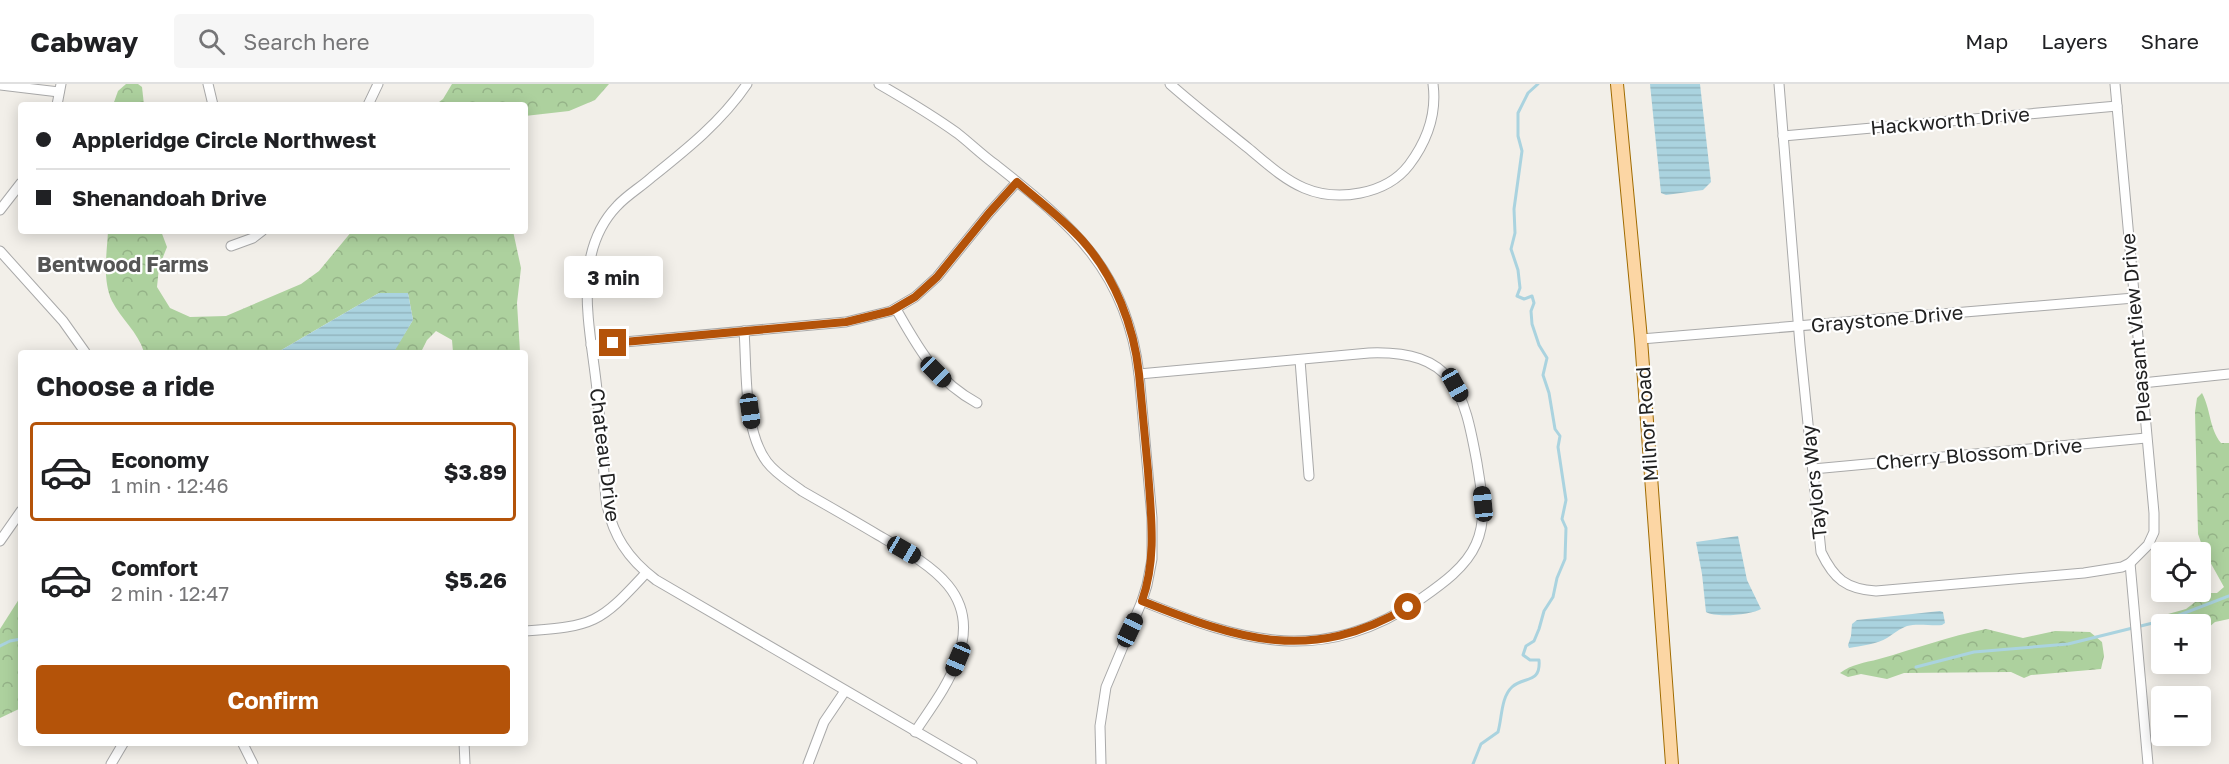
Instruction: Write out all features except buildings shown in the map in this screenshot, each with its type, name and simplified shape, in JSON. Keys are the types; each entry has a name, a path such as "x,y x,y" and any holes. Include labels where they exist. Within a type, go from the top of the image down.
{"main road":[{"name":"Milnor Road","path":"1617,84 1641,339 1672,764"}],"street":[{"path":"208,84 212,102"},
{"path":"369,102 378,84"},
{"name":"Chateau Drive","path":"747,84 724,114 619,204 602,225 591,251 588,292 591,345 609,514 613,527 626,552 646,573 667,588 972,764"},
{"path":"879,84 958,134 1074,232 1101,264 1120,300 1130,327 1137,353 1153,544 1150,572 1142,601 1106,687 1100,726 1101,764"},
{"path":"1170,84 1280,174 1304,188 1331,195 1372,190 1396,177 1406,168 1428,134 1433,107 1433,84"},
{"name":"Taylors Way","path":"1779,84 1799,327 1821,552 1836,576 1859,590 1876,591 2084,573 2122,567 2130,563"},
{"name":"Pleasant View Drive","path":"2115,84 2154,532 2148,545 2130,563"},
{"path":"0,85 60,88"},
{"name":"Hackworth Drive","path":"1783,136 2117,106"},
{"path":"591,345 846,322 896,309 915,297 937,277 1017,182"},
{"path":"0,210 18,187"},
{"path":"231,246 258,234"},
{"path":"0,251 63,321 84,350"},
{"name":"Graystone Drive","path":"1641,339 2134,298"},
{"path":"896,309 915,344 936,372 955,390 977,403"},
{"path":"744,331 752,424 766,461 802,491 925,562 946,581 956,599 963,632 958,659 915,732"},
{"path":"1139,374 1369,353 1396,353 1423,360 1446,375 1455,385 1466,410 1482,490 1483,514 1481,531 1471,554 1444,581 1395,615 1358,631 1318,640 1272,641 1238,636 1142,601"},
{"path":"1300,360 1309,476"},
{"path":"2142,383 2229,374"},
{"name":"Cherry Blossom Drive","path":"1813,469 2146,438"},
{"path":"0,541 18,515"},
{"path":"2130,563 2148,764"},
{"path":"528,631 572,627 597,619 619,602 646,573"},
{"path":"808,764 824,722 845,691"},
{"path":"111,764 122,746"},
{"path":"244,746 253,764"},
{"path":"464,746 465,764"}],"green space":[{"path":"126,84 138,84 142,87 144,102 114,102 118,91"},
{"path":"452,84 609,84 595,100 569,111 528,116 528,102 439,102"},
{"path":"108,234 162,234 167,247 159,267 157,287 170,308 190,317 226,316 301,284 319,271 350,234 514,234 521,268 517,303 520,350 453,350 452,340 436,331 427,340 422,350 394,350 413,320 408,293 379,293 281,350 143,350 138,338 112,301 107,284"},
{"path":"2202,393 2217,437 2221,443 2229,443 2229,619 2215,622 2211,625 2211,614 2168,614 2186,609 2195,602 2211,602 2211,593 2217,593 2224,587 2211,564 2211,542 2201,542 2198,534 2195,412 2197,398"},
{"path":"18,601 18,709 0,718 0,629"},
{"path":"1986,629 2023,638 2055,631 2090,632 2102,642 2104,656 2101,669 2031,675 2024,678 2011,672 1904,673 1887,679 1861,674 1848,677 1840,673 1858,664"}],"water":[{"path":"1650,84 1700,84 1711,182 1703,190 1666,195 1661,193"},
{"path":"379,293 408,293 413,320 395,350 281,350"},
{"path":"1738,536 1747,580 1761,609 1734,615 1711,614 1706,612 1696,542"},
{"path":"1943,612 1945,623 1942,625 1907,626 1879,642 1849,648 1852,624 1857,620"}],"waterway":[{"path":"1473,764 1481,744 1498,732 1508,691 1537,673 1539,660 1530,660 1523,655 1526,646 1534,641 1544,611 1553,597 1557,578 1565,559 1566,528 1562,519 1566,500 1558,447 1560,436 1555,429 1549,393 1543,375 1547,358 1539,345 1532,324 1531,311 1534,303 1532,296 1524,299 1517,296 1520,288 1518,270 1511,249 1515,233 1514,209 1522,151 1518,136 1518,113 1528,93 1538,84"},
{"path":"1916,667 1974,652 2068,644 2169,619 2229,596"},
{"path":"0,646 18,640"}],"district":[{"name":"Bentwood Farms","path":"123,265"}],"route":[{"path":"613,343 846,322 891,311 906,304 937,277 1017,182 1064,222 1093,253 1120,300 1130,327 1137,353 1152,518 1152,559 1142,601 1238,636 1291,642 1346,635 1372,626 1408,607"}]}
